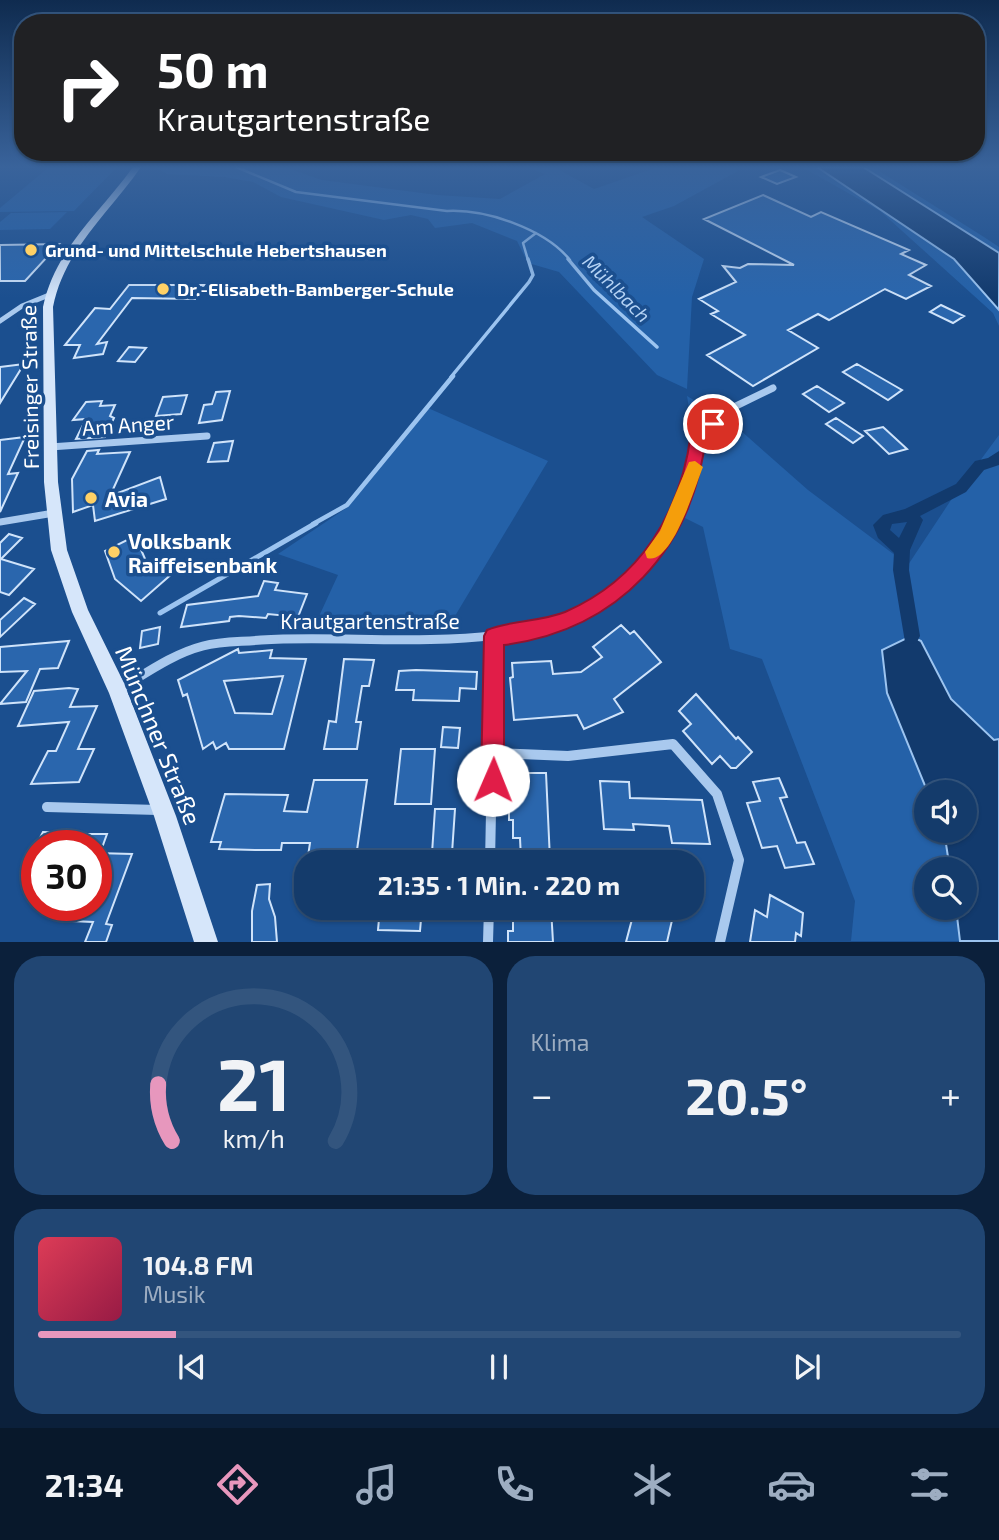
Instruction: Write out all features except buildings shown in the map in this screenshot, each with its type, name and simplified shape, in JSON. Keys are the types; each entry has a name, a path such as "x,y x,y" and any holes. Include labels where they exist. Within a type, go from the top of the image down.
{"main road":[{"name":"Freisinger Straße","path":"60,550 54,513 50,447 48,295 51,283 63,262 103,211"},
{"name":"Münchner Straße","path":"60,550 80,612 117,690 162,810 206,942"}],"street":[{"path":"0,321 22,306 48,295"},
{"name":"Krautgartenstraße","path":"117,690 160,663 202,646 280,636 419,639 494,636 526,632 569,620 611,596 635,577 667,535 695,469 699,433 736,406 773,388"},
{"name":"Am Anger","path":"50,447 207,436"},
{"path":"0,522 54,513"},
{"path":"490,850 494,636"},
{"path":"494,753 568,756 673,744 717,794 739,860 720,942"},
{"path":"47,807 162,810"},
{"path":"488,942 489,920"}],"shaded area":[{"path":"0,211 74,211 74,211"},
{"path":"344,211 660,211 642,217 704,259 692,297 687,389 657,375 559,272 528,263 517,241 472,223 435,228 428,219 411,215 384,220"},
{"path":"880,211 954,259 999,310 999,326 993,313"},
{"path":"882,211 933,211 999,253 999,310 954,259"},
{"path":"933,211 943,211 984,237 999,247 999,253"},
{"path":"67,212 50,229 0,230 0,222 11,213"},
{"path":"687,396 731,422 808,490 908,565 999,435 999,739 995,740 951,699 921,641 887,693 923,780 914,780 914,843 946,843 948,857 914,857 914,920 957,920 960,941 851,941 855,901 762,659 730,649 703,527 671,511 688,455"},
{"path":"428,408 548,461 446,631 315,625 338,575 278,554 348,507"},
{"path":"911,636 921,641 951,699 994,740 999,739 999,941 960,941 957,920 977,920 977,857 948,857 946,843 977,843 977,780 923,780 887,693 882,650"}],"waterway":[{"name":"Mühlbach","path":"447,211 496,217 536,233"},
{"path":"528,260 523,243 536,233"},
{"name":"Mühlbach","path":"536,233 570,260"},
{"path":"451,377 529,282 533,275 528,259"},
{"name":"Mühlbach","path":"568,259 594,290 657,347"},
{"path":"313,524 347,505 453,376"},
{"path":"908,515 961,488 980,465 992,463 999,456"},
{"path":"902,550 883,533 881,525 888,519 908,515"},
{"path":"902,550 915,520 908,515"},
{"path":"160,613 316,523"},
{"path":"902,550 901,570 911,636"}],"slow traffic":[{"path":"654,552 667,535 695,467"}],"place":[{"name":"Grund- und Mittelschule Hebertshausen","path":"31,250"},
{"name":"Dr.-Elisabeth-Bamberger-Schule","path":"163,289"},
{"name":"Avia","path":"91,498"},
{"name":"Volksbank Raiffeisenbank","path":"114,552"}],"route":[{"path":"493,780 494,636 526,632 569,620 611,596 635,577 667,535 695,469 699,433 713,424"}]}
